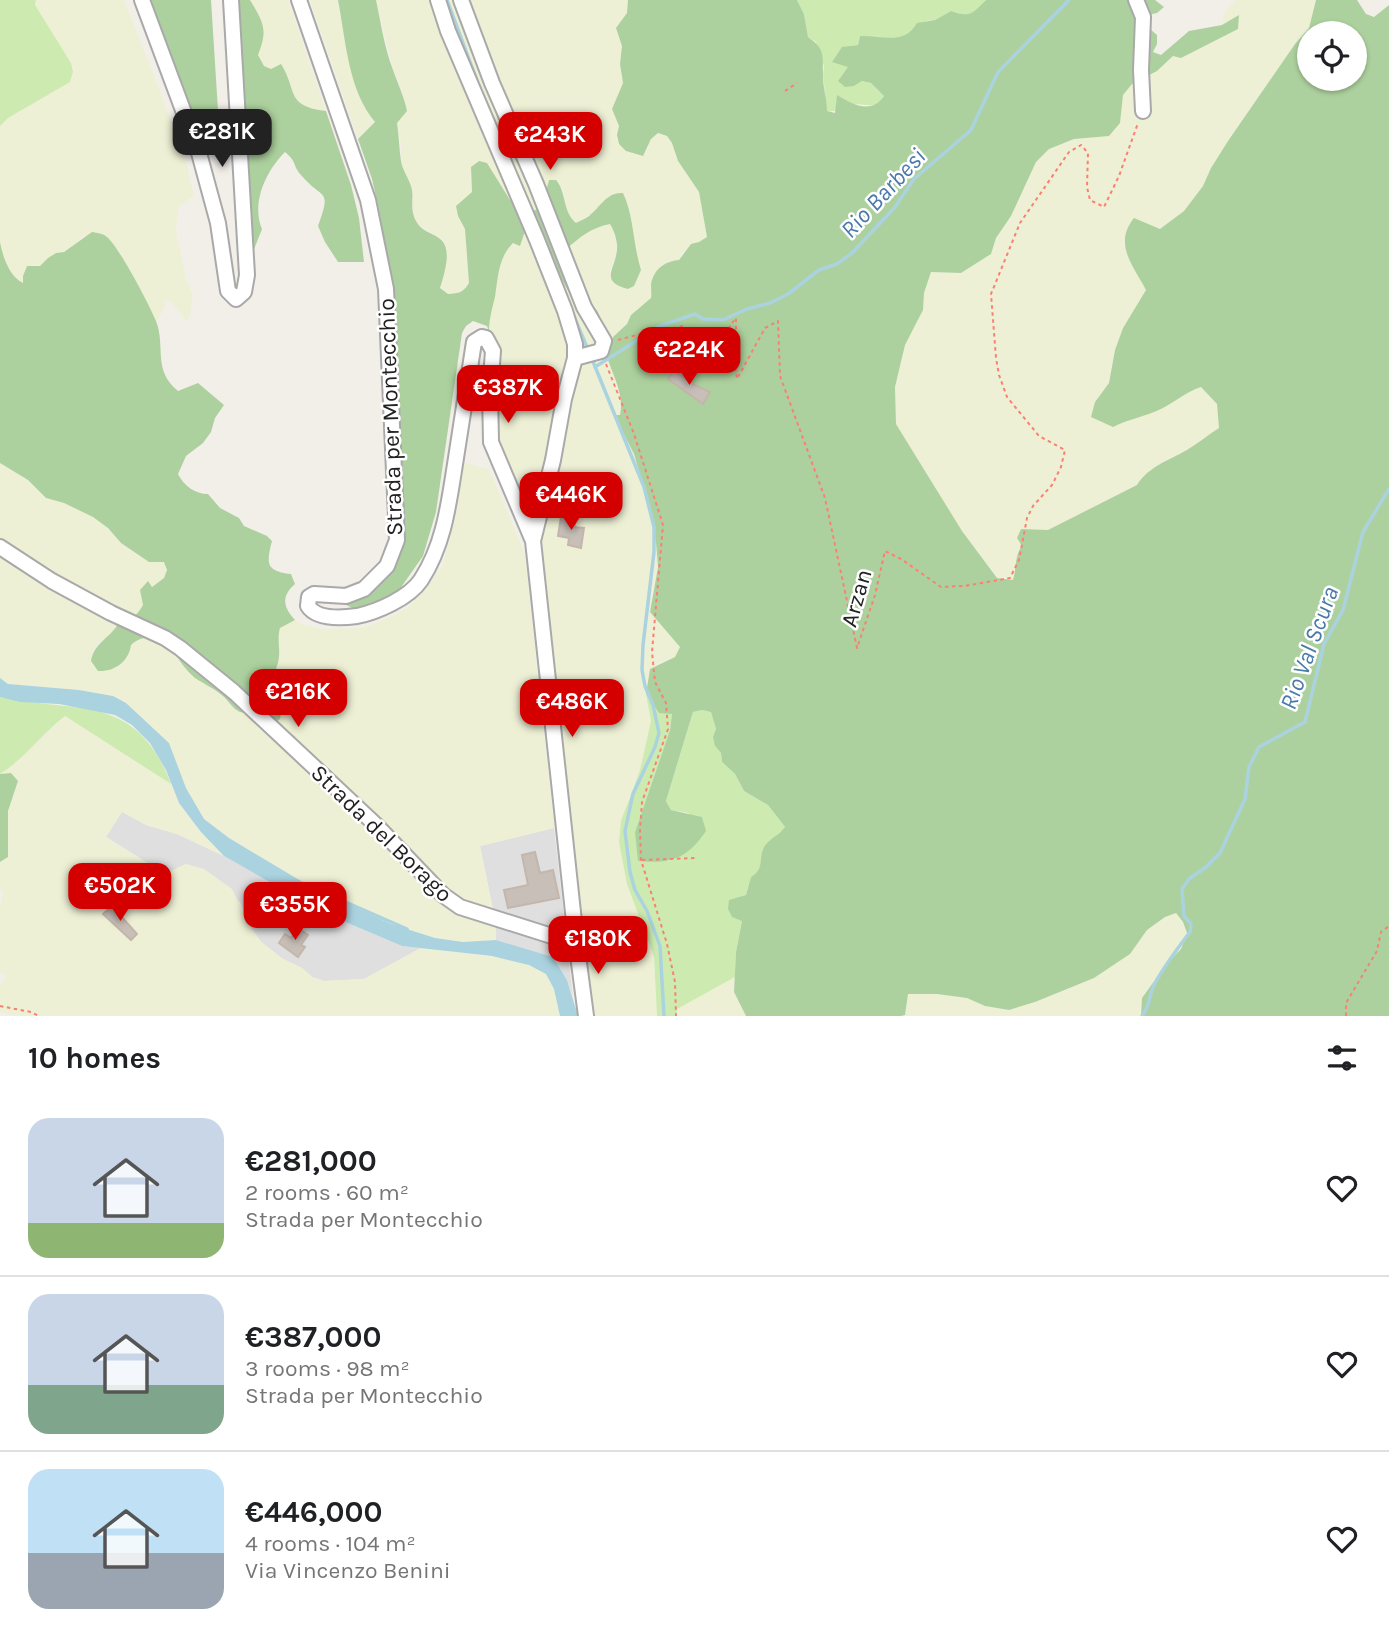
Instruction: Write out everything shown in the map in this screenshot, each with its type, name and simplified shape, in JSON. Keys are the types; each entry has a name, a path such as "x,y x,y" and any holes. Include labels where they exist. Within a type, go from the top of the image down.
{"street":[{"path":"142,0 199,153 218,223 228,291 236,299 244,292 247,275 231,0"},
{"name":"Strada per Montecchio","path":"299,0 368,200 386,289 397,540 387,566 364,589 346,596 314,594 309,597 308,606 312,612 330,617 346,618 368,614 392,604 420,582 443,535 474,342 482,337 486,338 493,351 490,391 491,442 533,541"},
{"path":"438,0 448,31 565,311 579,357 564,399 533,541 586,1016"},
{"path":"461,0 584,307 604,341 602,347 579,357"},
{"path":"1136,0 1143,17 1143,108"},
{"name":"Strada del Borago","path":"0,547 71,592 180,648 243,701 376,825 443,895 460,907 558,938 576,940"}],"path":[{"path":"785,91 797,83"},
{"name":"Arzan","path":"602,347 648,332 684,326 696,338 701,367 736,318 733,350 737,379 765,328 778,321 780,376 825,498 857,648 875,595 885,551 941,587 1010,578 1019,560 1027,518 1033,506 1052,485 1061,467 1065,450 1039,436 1007,397 996,358 992,309 994,285 1020,223 1069,152 1081,145 1088,153 1087,187 1090,200 1104,207 1123,166 1143,108"},
{"path":"602,347 635,434 663,525 652,652 655,681 666,703 667,729 642,802 641,860 676,982 676,1016"},
{"path":"641,860 695,858"},
{"path":"1346,1016 1346,1003 1377,951 1381,932 1389,926"},
{"path":"0,1006 39,1016"}],"shaded area":[{"path":"122,811 146,825 177,834 224,856 322,912 402,946 421,948 364,979 324,981 312,977 261,942 240,902 186,864 165,874 106,837"},
{"path":"554,828 573,997 567,980 553,957 496,940 496,924 480,846"}],"green space":[{"path":"0,0 36,0 35,5 71,63 73,72 70,82 8,118 0,126"},
{"path":"36,0 124,0 165,104 187,166 194,196 179,206 176,229 186,280 193,296 190,316 186,321 172,302 165,300 164,309 156,322 118,249 83,236 70,249 56,253 40,266 33,264 24,283 17,280 8,267 0,242 0,126 8,118 70,82 73,72 71,63 34,5"},
{"path":"147,0 211,0 220,142 202,144"},
{"path":"232,0 250,0 259,15 264,33 258,55 264,66 271,69 281,64 298,101 313,109 326,111 351,185 359,218 364,262 338,262 318,226 325,200 301,175 285,152 272,168 262,188 258,209 262,229 249,262"},
{"path":"250,0 288,0 326,111 299,104 288,75 264,66 258,55 259,15"},
{"path":"310,0 338,0 352,76 366,111 375,122 358,139"},
{"path":"338,0 376,0 387,53 407,111 397,123 402,164 412,189 413,213 424,230 444,243 447,252 440,288 448,294 455,293 463,291 469,283 465,229 456,206 472,192 471,167 479,161 487,163 510,200 533,211 542,207 549,180 556,180 569,213 576,223 590,215 609,197 623,193 641,270 634,286 628,289 619,286 611,278 617,247 610,224 592,230 566,249 569,262 582,282 585,296 601,320 586,315 578,308 533,229 524,234 520,246 513,243 508,249 499,268 489,332 487,326 473,321 462,333 436,512 423,556 395,596 359,612 343,603 365,597 397,551 391,306 380,215 372,179 358,139 375,122 359,95 354,80"},
{"path":"376,0 628,0 627,13 616,28 622,46 620,64 623,83 612,109 619,126 619,144 634,154 648,148 651,139 658,133 666,136 672,143 678,161 699,192 707,237 683,252 679,260 662,265 652,280 651,298 631,315 627,324 614,337 606,353 622,406 620,415 614,416 634,454 656,543 658,567 651,598 670,635 681,647 675,657 658,663 646,694 651,721 640,770 627,801 627,884 654,957 657,1016 588,1016 538,577 498,449 489,332 489,317 498,271 507,249 533,228 571,297 585,296 566,249 600,225 610,223 618,249 610,272 619,287 628,289 634,286 641,270 635,251 628,204 593,213 576,223 570,218 566,208 563,188 542,207 533,211 510,200 487,164 470,173 472,192 458,216 465,229 469,283 465,291 459,293 448,294 440,288 446,269 447,248 442,239 418,225 413,214 412,187 401,163 397,123 403,92 393,70"},
{"path":"628,0 797,0 804,14 808,37 821,50 827,111 835,113 837,95 861,106 873,105 884,96 871,83 862,81 845,87 838,81 848,67 832,62 842,47 858,45 860,36 892,38 906,35 917,23 935,20 951,11 971,13 986,0 1155,0 1164,7 1157,13 1148,15 1143,23 1157,35 1153,52 1161,55 1189,31 1222,25 1239,15 1238,29 1181,58 1173,56 1157,71 1132,84 1123,95 1120,123 1109,136 1074,139 1049,149 1036,162 1011,216 996,238 991,254 961,273 931,272 924,293 923,310 905,345 895,387 896,424 962,531 997,578 1013,580 1022,546 1017,538 1021,529 1048,530 1137,485 1153,469 1219,428 1217,404 1201,387 1161,409 1113,427 1091,417 1095,402 1109,383 1115,350 1123,328 1146,290 1125,246 1125,237 1134,218 1160,229 1184,211 1203,186 1228,141 1297,42 1297,91 1367,91 1367,21 1311,21 1316,0 1357,0 1366,14 1374,17 1389,5 1389,1016 1141,1016 1142,998 1181,949 1187,933 1176,913 1165,917 1147,930 1130,954 1094,978 1009,1010 985,1006 967,998 908,994 905,1015 901,1016 746,1016 734,992 736,952 742,921 732,917 728,909 729,900 746,895 751,877 760,867 764,847 785,827 768,805 744,791 735,774 722,762 721,753 715,746 713,737 716,729 711,712 693,712 666,801 671,810 702,817 706,831 692,848 677,858 660,862 638,861 635,832 670,730 672,714 659,713 646,694 650,669 675,657 680,647 650,612 658,567 656,543 634,454 614,415 620,415 621,399 606,353 613,337 627,324 631,315 651,298 651,282 659,268 679,260 691,244 707,237 699,192 678,161 667,136 658,133 651,139 643,156 626,151 619,144 619,126 612,109 623,83 620,64 622,46 616,28 627,13"},
{"path":"797,0 986,0 971,13 951,11 935,20 926,21 905,37 896,39 860,36 858,45 849,46 849,67 843,74 854,86 862,81 871,83 884,96 874,105 854,104 827,111 824,66 816,42 808,37 804,14"},
{"path":"1236,0 1316,0 1311,21 1297,21 1297,42 1228,141 1203,186 1184,211 1160,229 1134,219 1123,242 1146,290 1123,328 1115,350 1109,383 1095,402 1113,427 1161,409 1201,387 1217,404 1219,428 1189,449 1164,461 1142,477 1138,485 1090,511 1048,530 1021,530 1022,545 1017,553 1013,580 997,578 962,531 896,424 895,387 905,345 923,310 924,293 931,272 961,273 991,254 996,238 1011,216 1036,162 1049,149 1075,139 1109,136 1120,123 1123,95 1132,84 1157,71 1173,56 1222,25 1224,13"},
{"path":"92,232 104,235 112,243 147,302 159,331 162,366 170,383 178,391 198,383 224,405 203,443 186,456 178,474 180,478 194,491 208,494 220,508 239,518 244,526 267,536 272,541 270,565 277,571 291,574 295,584 287,593 285,602 295,620 280,628 279,632 279,657 273,686 281,714 280,719 272,725 255,712 243,713 236,710 220,693 195,678 183,666 169,642 154,638 140,639 131,645 124,661 110,670 98,671 91,661 95,650 118,624 130,620 138,612 143,605 140,590 148,581 152,587 164,578 167,570 164,562 149,562 121,543 108,528 93,517 64,503 46,498 28,480 0,463 0,242 10,271 23,283 27,266 40,266 48,258 64,252"},
{"path":"463,462 489,469 525,554 554,828 480,846 496,924 496,940 463,942 435,938 391,924 311,887 229,838 204,819 186,788 169,743 126,703 113,696 79,690 8,684 0,678 0,463 28,480 46,498 64,503 93,517 108,527 121,543 149,562 164,562 167,571 164,578 152,587 149,582 139,613 98,644 93,653 131,645 148,636 169,642 193,676 224,697 227,702 255,712 282,709 273,689 279,658 278,637 280,628 284,625 295,620 321,629 363,628 395,615 424,591 443,564 456,517"},
{"path":"646,694 659,712 672,713 670,730 635,832 668,861 684,854 689,813 671,810 666,801 693,712 702,710 711,712 716,729 715,746 721,753 722,762 735,774 744,791 768,805 785,827 769,843 760,866 751,877 746,895 738,899 742,921 736,952 735,977 677,1009 677,1016 657,1016 654,957 627,884 619,842 621,821 640,770 651,721"},
{"path":"0,697 102,712 122,721 140,734 157,755 171,784 65,716 0,774"},
{"path":"65,716 171,784 179,803 224,856 177,834 146,825 122,812 106,837 165,874 186,864 204,869 232,889 261,942 312,977 324,981 364,979 421,948 511,959 546,974 554,989 560,1016 14,1016 0,1012 0,986 6,976 0,972 0,905 3,893 0,887 0,862 8,857 8,811 18,782 11,773 2,773"},
{"path":"11,773 18,781 8,811 8,857 0,862 0,774"},
{"path":"1176,913 1187,933 1181,949 1142,998 1141,1016 901,1016 905,1014 907,994 967,998 985,1006 1009,1010 1035,1002 1094,978 1130,954 1147,930 1165,917"},
{"path":"735,977 734,992 746,1016 677,1016 677,1009"}],"water":[{"path":"0,678 8,684 79,690 113,696 126,703 169,743 186,788 204,819 229,838 311,887 391,924 435,938 463,942 496,940 553,957 567,980 578,1016 560,1016 554,989 546,974 529,965 492,956 402,946 322,912 224,856 179,803 166,770 150,743 132,725 115,715 59,704 20,702 0,697"}],"building":[{"path":"673,371 710,392 703,404 668,379"},
{"path":"561,517 576,520 574,527 584,528 581,548 568,545 569,538 558,536"},
{"path":"535,852 540,873 553,870 559,898 508,908 504,890 528,885 522,855"},
{"path":"112,906 137,934 131,940 103,914"},
{"path":"298,928 308,935 301,945 305,947 298,957 279,943 285,934 291,938"}],"waterway":[{"path":"447,0 479,86"},
{"name":"Rio Barbesi","path":"595,367 660,326 695,314 703,319 723,320 747,309 770,303 788,294 819,270 837,264 852,253 895,207 914,179 971,130 998,72 1069,0"},
{"path":"573,314 589,352"},
{"path":"592,359 644,487 654,527 642,670 659,733 633,794 625,831 635,890 647,911 660,946 664,1016"},
{"name":"Rio Val Scura","path":"1142,1016 1158,978 1190,932 1191,924 1184,916 1182,889 1189,879 1220,853 1245,799 1249,767 1259,747 1305,722 1324,644 1343,610 1363,532 1389,489"},
{"path":"309,886 407,929"}]}
